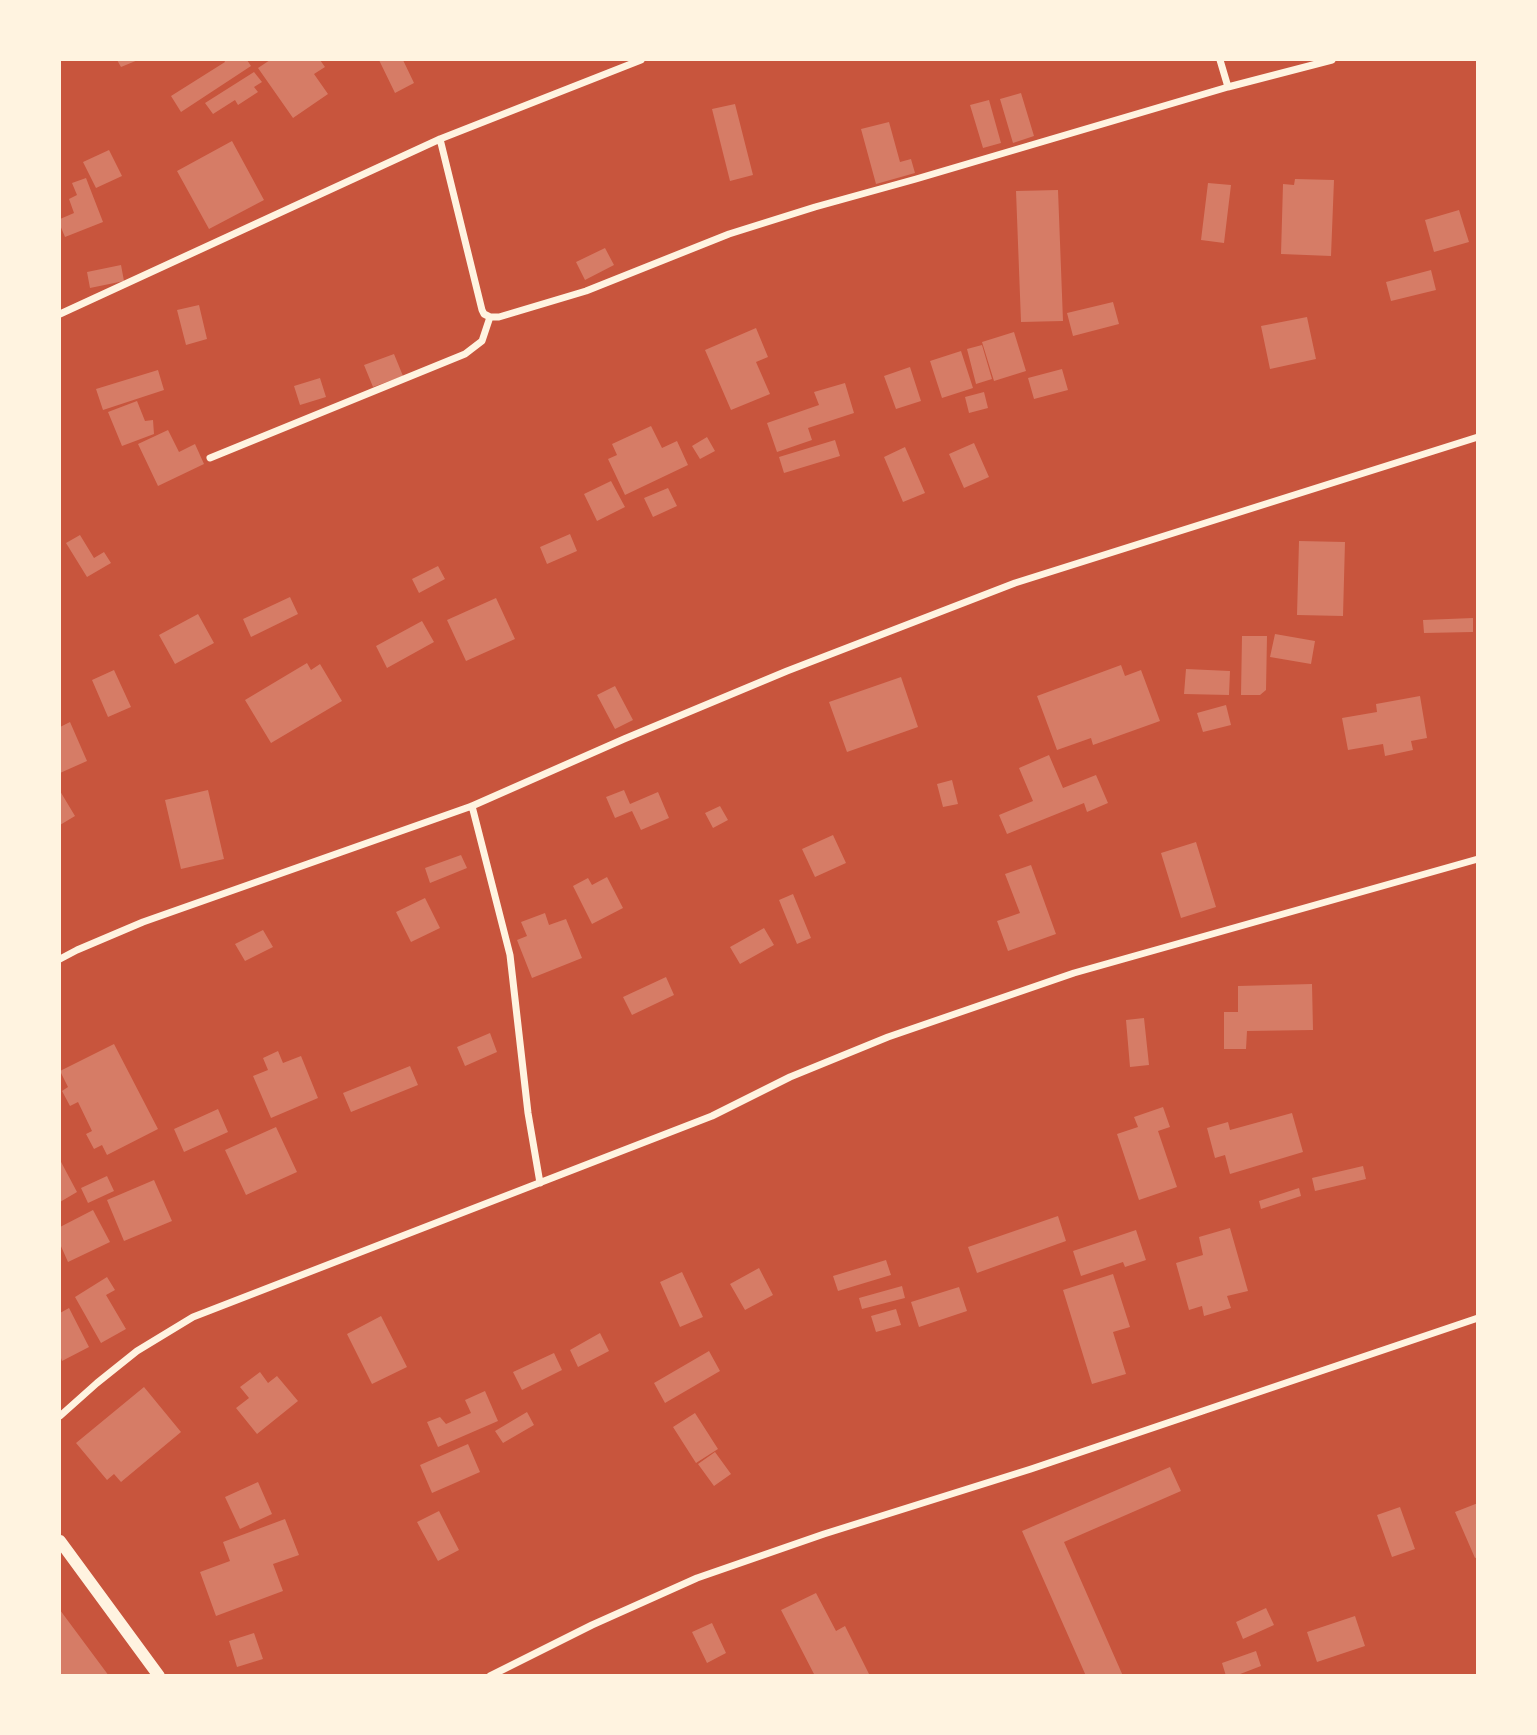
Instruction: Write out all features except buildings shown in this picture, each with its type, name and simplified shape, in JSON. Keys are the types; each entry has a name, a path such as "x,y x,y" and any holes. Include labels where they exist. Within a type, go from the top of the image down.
{"street":[{"path":"60,314 440,139 641,60"},
{"path":"1220,60 1228,87"},
{"path":"440,139 478,298 484,314 490,317 586,291 729,234 815,207 1228,87 1332,60"},
{"path":"211,458 465,354 482,341 490,317"},
{"path":"60,959 143,922 472,806 774,676 1015,583 1478,437"},
{"path":"472,806 510,955 528,1114 540,1183"},
{"path":"60,1416 136,1351 193,1317 712,1116 790,1077 888,1037 1074,973 1478,859"},
{"path":"491,1675 696,1578 824,1534 1031,1469 1478,1318"},
{"path":"60,1541 159,1675"}]}
